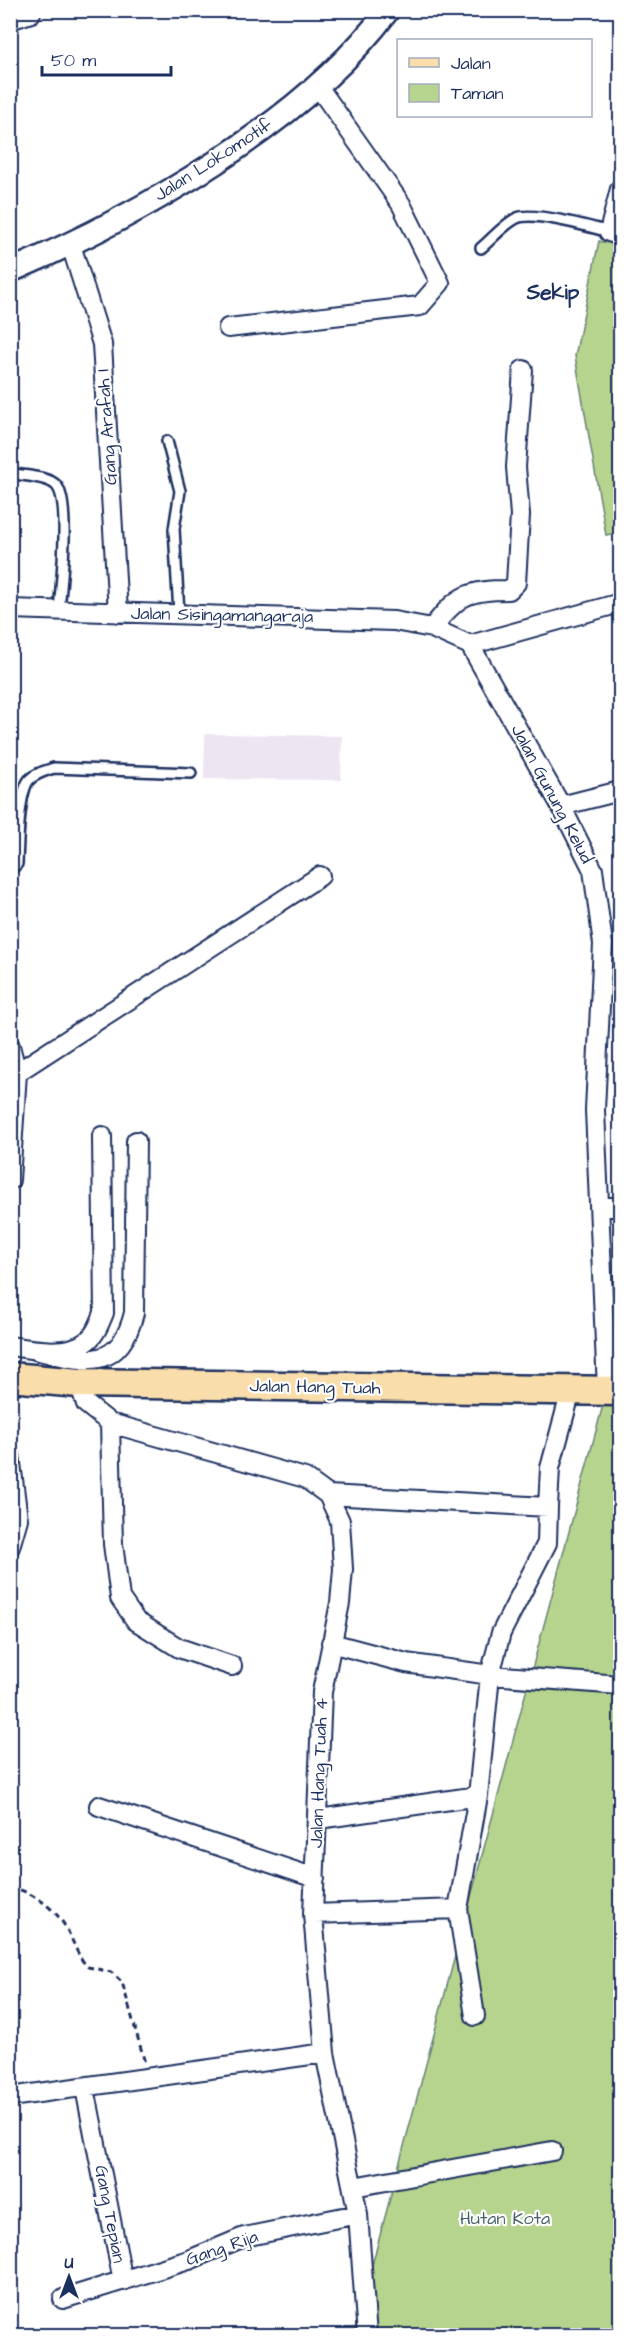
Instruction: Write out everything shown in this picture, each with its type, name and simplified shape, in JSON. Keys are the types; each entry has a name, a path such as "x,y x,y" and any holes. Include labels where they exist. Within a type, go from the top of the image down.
{"main road":[{"name":"Jalan Hang Tuah","path":"10,1377 79,1383 614,1390"}],"street":[{"name":"Jalan Lokomotif","path":"10,271 71,245 167,192 266,127 317,85 370,35 388,10"},
{"path":"10,20 31,13"},
{"path":"228,328 420,306 440,283 400,204 317,85"},
{"path":"615,233 621,189"},
{"name":"Gang Arafah I","path":"71,245 102,344 118,612"},
{"path":"523,370 516,467 520,514 516,583 509,590 479,590 466,595 448,608 432,628 470,645 621,603"},
{"name":"Jalan Sisingamangaraja","path":"10,609 363,619 432,628"},
{"name":"Jalan Gunung Kelud","path":"470,645 561,806 593,870 612,944 595,1110 599,1207 614,1390"},
{"path":"561,806 621,791"},
{"path":"14,1075 320,876"},
{"path":"10,1046 14,1075 10,1180"},
{"path":"35,1350 68,1350 93,1336 104,1314 102,1136"},
{"path":"10,1346 94,1361 112,1353 129,1336 134,1314 136,1141"},
{"path":"599,1207 621,1207"},
{"path":"79,1383 86,1404 110,1423 305,1479 328,1495 548,1507"},
{"path":"475,2016 458,1909 478,1796 490,1675 501,1634 547,1543 550,1468 571,1390"},
{"path":"110,1423 113,1544 120,1598 136,1622 170,1642 232,1666"},
{"path":"10,1455 13,1502 18,1519 10,1547"},
{"name":"Jalan Hang Tuah 4","path":"328,1495 340,1521 343,1569 340,1603 322,1692 319,1819 313,1914 325,2054 358,2214 367,2336"},
{"path":"331,1644 406,1663 490,1675 621,1685"},
{"path":"319,1819 478,1796"},
{"path":"99,1806 315,1878"},
{"path":"313,1914 458,1909"},
{"path":"10,2097 325,2054"},
{"name":"Gang Tepian","path":"63,2299 123,2281 85,2088"},
{"path":"353,2187 552,2151"},
{"name":"Gang Rija","path":"123,2281 189,2260 244,2237 358,2214"}],"lane":[{"path":"481,248 514,219 522,216 567,221 615,233"},
{"path":"167,441 180,491 174,529 179,612"},
{"path":"10,473 49,481 56,485 63,499 64,553 59,610"},
{"path":"10,870 17,864 23,798 28,782 40,772 54,768 191,773"}],"path":[{"path":"10,1887 44,1903 53,1911 66,1927 88,1968 111,1972 122,1982 150,2079"}],"shaded area":[{"path":"205,734 342,736 341,780 204,779"}],"green space":[{"path":"599,241 620,246 620,532 606,535 575,356"},
{"name":"Hutan Kota","path":"607,1390 620,1391 620,2335 353,2336"}],"district":[{"name":"Sekip","path":"553,292"}]}
